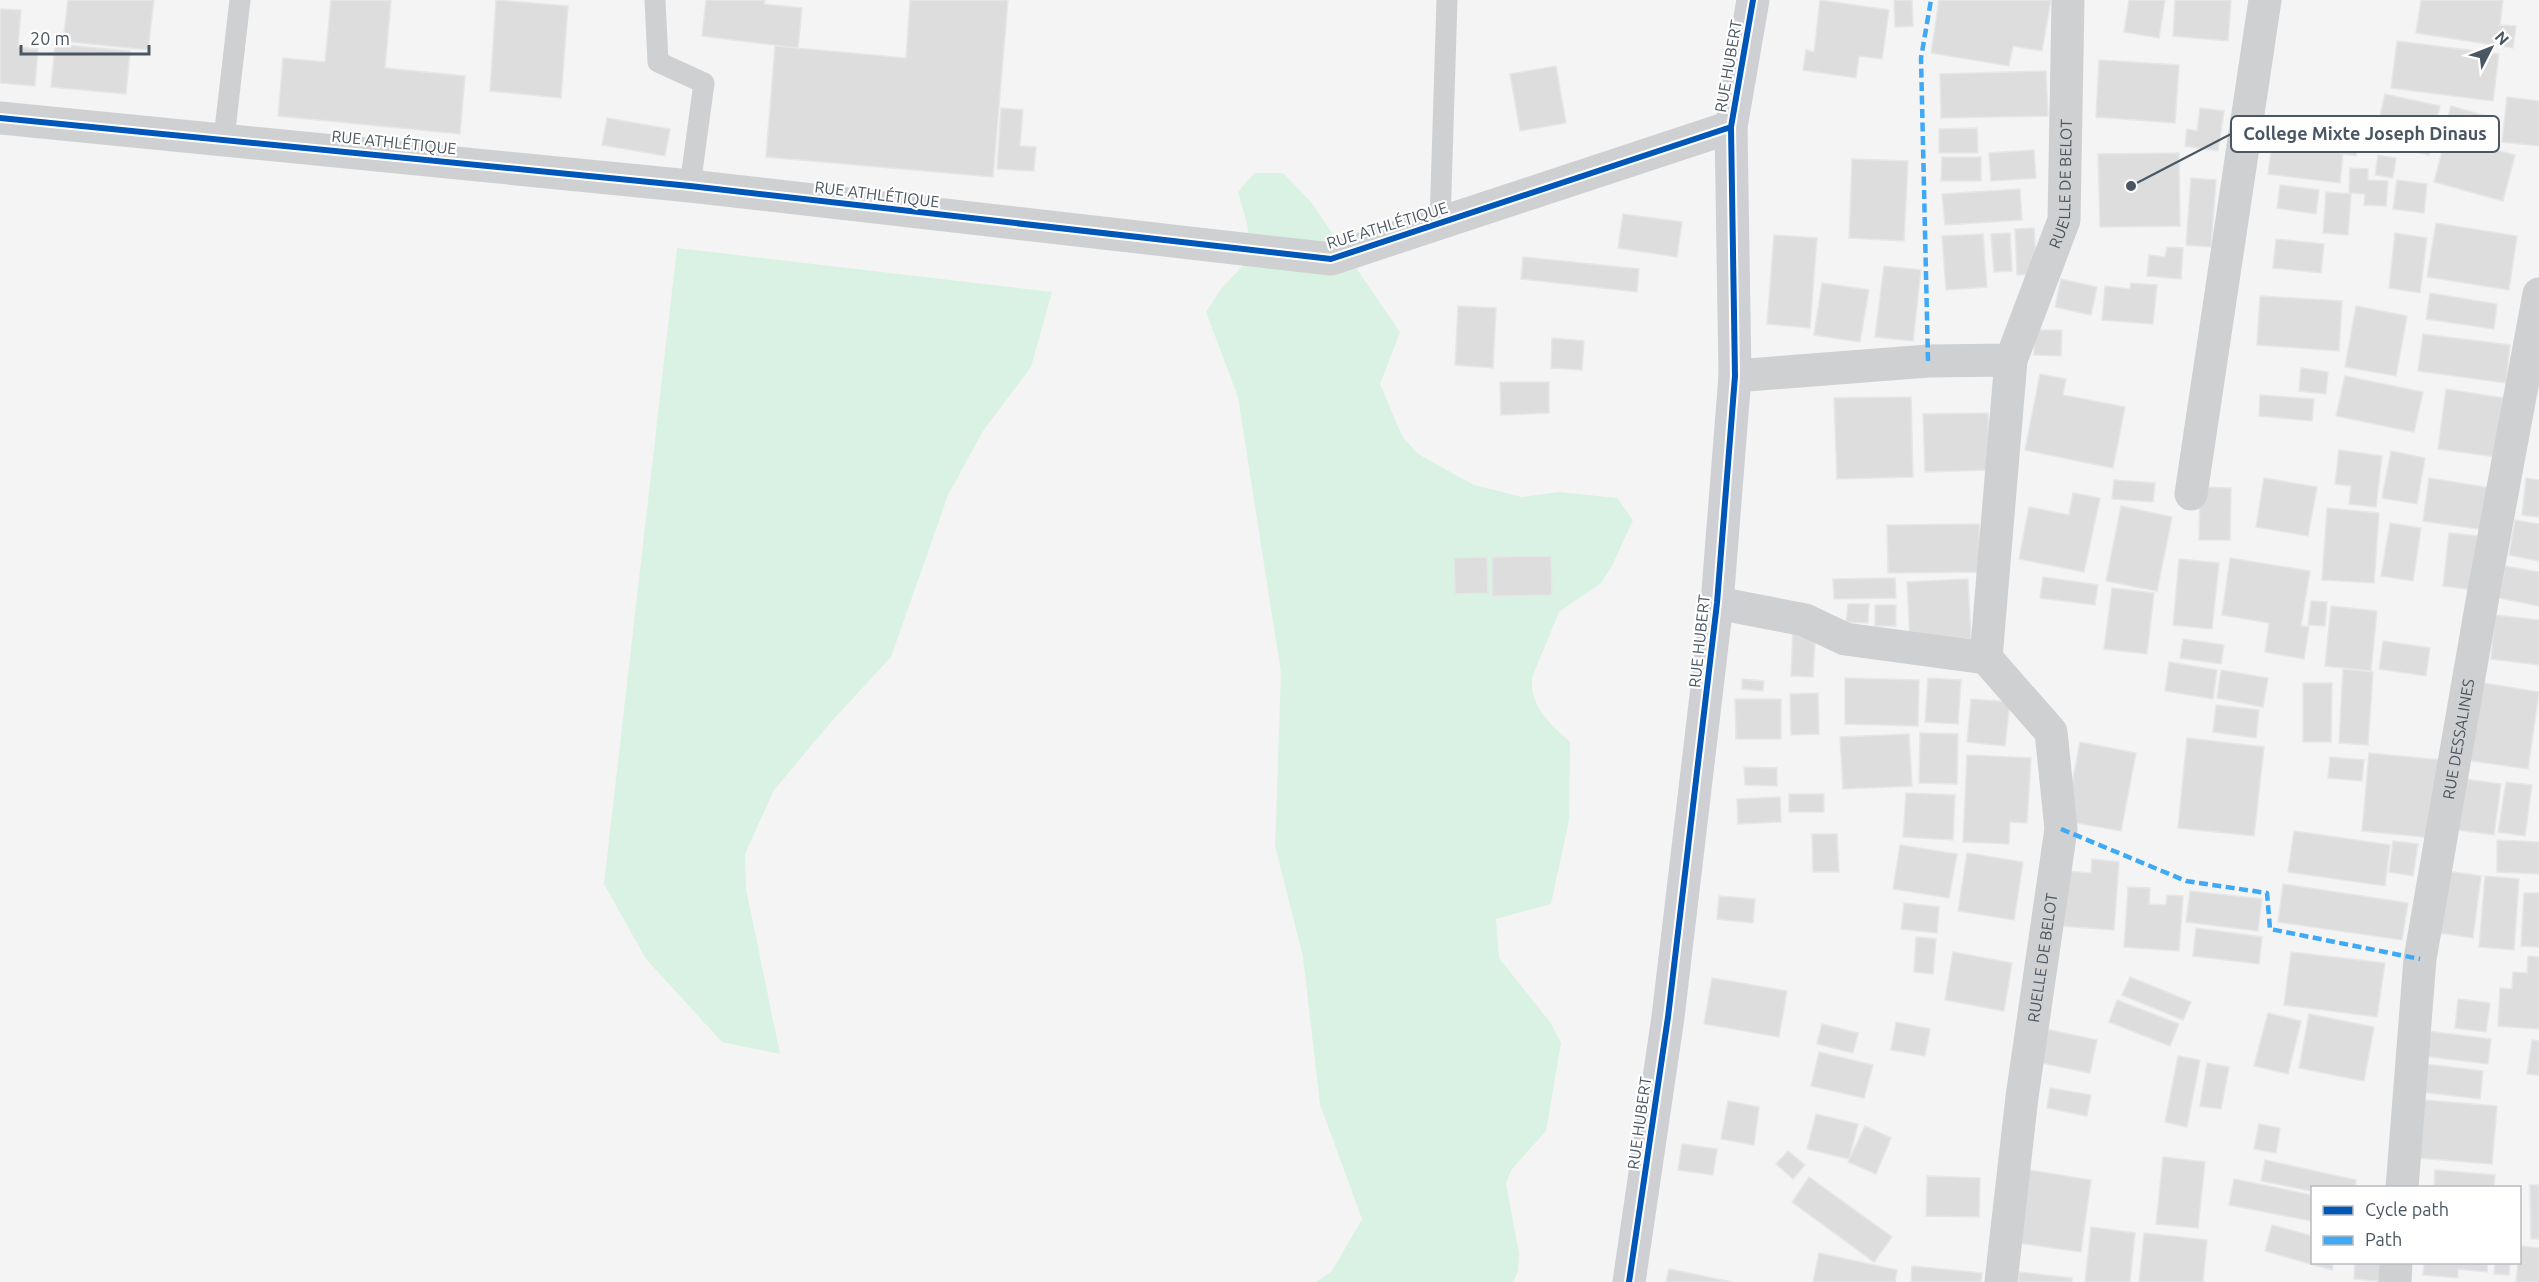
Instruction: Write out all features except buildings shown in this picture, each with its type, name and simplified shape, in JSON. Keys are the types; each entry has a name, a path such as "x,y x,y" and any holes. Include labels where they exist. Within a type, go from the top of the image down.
{"street":[{"name":"RUE HUBERT","path":"1629,1282 1668,1017 1717,603 1735,376 1731,127 1753,0"},
{"name":"RUELLE DE BELOT","path":"2001,1282 2022,1096 2061,829 2051,732 1986,658 2012,360 2064,220 2068,0"},
{"path":"2191,494 2265,0"},
{"name":"RUE ATHLÉTIQUE","path":"0,118 224,138 690,186 1331,260 1731,127"},
{"name":"RUE DESSALINES","path":"2402,1186 2420,959 2483,596 2539,294"},
{"path":"1735,376 1928,361 2012,360"},
{"path":"1717,603 1805,620 1845,639 1986,658"},
{"path":"2395,1282 2396,1264"}],"lane":[{"path":"224,138 240,0"},
{"path":"656,0 658,62 704,83 690,186"},
{"path":"1440,223 1447,0"}],"green space":[{"path":"1254,173 1283,173 1311,202 1400,332 1380,384 1402,436 1418,454 1474,485 1522,497 1559,492 1617,498 1633,520 1612,566 1601,583 1559,612 1532,677 1534,697 1542,714 1570,742 1569,820 1551,904 1496,919 1499,958 1550,1022 1561,1043 1546,1131 1511,1170 1506,1184 1519,1253 1518,1271 1513,1282 1316,1282 1332,1271 1362,1219 1320,1104 1303,957 1275,846 1281,673 1238,397 1206,312 1221,289 1251,257 1247,223 1238,192"},
{"path":"677,248 1052,292 1031,367 983,431 948,495 891,657 831,722 774,790 745,854 746,889 780,1054 722,1042 646,959 604,884"}],"marked path":[{"path":"1928,361 1921,58 1931,0"},
{"path":"2061,829 2186,881 2267,893 2270,929 2420,959"}],"cycle path":[{"path":"1629,1282 1668,1017 1717,603 1735,376 1731,127 1753,0"},
{"path":"0,118 690,186 1331,259 1731,127"}],"place":[{"name":"College Mixte Joseph Dinaus","path":"2131,186"}]}
